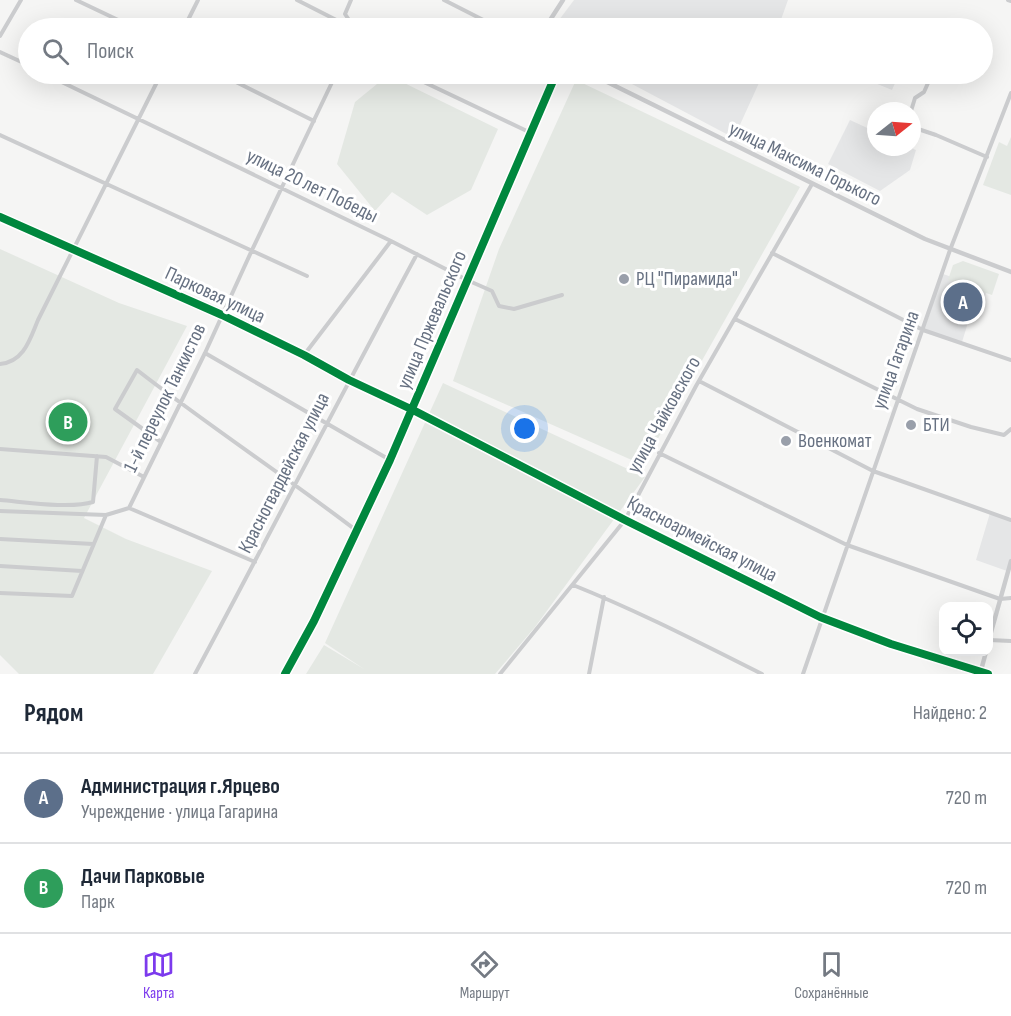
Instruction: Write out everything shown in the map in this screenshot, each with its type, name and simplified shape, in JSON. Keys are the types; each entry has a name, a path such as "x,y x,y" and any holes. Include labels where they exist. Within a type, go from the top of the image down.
{"street":[{"path":"0,36 21,0"},
{"path":"76,0 114,18"},
{"path":"189,18 198,0"},
{"path":"297,0 332,18"},
{"path":"348,18 345,14 351,0"},
{"path":"444,0 479,18"},
{"path":"551,18 563,0"},
{"path":"0,52 18,60"},
{"name":"улица 20 лет Победы","path":"66,84 492,291 499,306 514,309 562,295"},
{"path":"0,364 7,363 24,352 156,84"},
{"path":"240,84 314,121"},
{"name":"1-й переулок Танкистов","path":"129,508 331,84"},
{"path":"428,84 531,133"},
{"name":"улица Пржевальского","path":"285,674 314,621 413,410 552,84"},
{"name":"улица Максима Горького","path":"611,84 950,250 1011,272"},
{"path":"913,102 915,98 924,92 928,84"},
{"name":"улица Гагарина","path":"803,674 950,250 1011,93"},
{"path":"921,131 987,157"},
{"path":"0,135 307,276"},
{"name":"улица Чайковского","path":"501,674 625,520 699,381 812,184"},
{"name":"Парковая улица","path":"0,217 222,315 413,410"},
{"path":"304,355 391,241"},
{"path":"772,253 923,330 1011,360"},
{"name":"Красногвардейская улица","path":"195,674 417,254"},
{"path":"735,319 917,409 1004,435 1011,429"},
{"path":"205,352 390,460"},
{"path":"161,442 116,409 136,370 180,404 296,484 357,531"},
{"path":"699,381 873,471 1011,520"},
{"name":"Красноармейская улица","path":"413,410 625,520 823,618 891,644 988,674"},
{"path":"0,449 106,457 144,477"},
{"path":"659,453 847,545 1000,598 1011,598"},
{"path":"0,500 63,504 93,502 97,456"},
{"path":"0,511 105,516 129,508 255,562"},
{"path":"0,593 72,596 105,516"},
{"path":"0,539 93,544"},
{"path":"993,625 1011,561"},
{"path":"0,566 82,571"},
{"path":"573,585 604,597 762,674"},
{"path":"589,674 604,597"},
{"path":"993,641 1011,641"},
{"path":"981,673 985,656"}],"shaded area":[{"path":"574,0 788,0 782,18 560,18"},
{"path":"377,84 406,84 498,129 471,190 427,215 392,192 375,211 337,164 355,102"},
{"path":"574,84 584,84 800,187 643,465 453,381 499,249"},
{"path":"632,84 758,84 734,138"},
{"path":"877,84 895,84 892,90"},
{"path":"850,120 867,128 867,156 914,156 910,170 880,191 828,164"},
{"path":"1011,137 1011,195 983,185 999,142 1007,146"},
{"path":"0,249 119,303 187,326 84,518 126,539 212,571 153,674 19,674 0,655"},
{"path":"963,261 999,274 992,295 948,280 953,265"},
{"path":"943,274 987,289 979,318 970,316 962,342 924,330"},
{"path":"443,383 645,477 535,627 495,674 306,674 324,645 364,669 325,643"},
{"path":"990,513 1011,520 1011,558 1007,571 976,560"}],"cycle path":[{"path":"285,674 314,621 390,460 552,84"},
{"path":"0,217 222,315 820,617 891,644 988,674"}],"place":[{"name":"РЦ \"Пирамида\"","path":"624,279"},
{"name":"Администрация г.Ярцево","path":"963,302"},
{"name":"Дачи Парковые","path":"68,422"},
{"name":"БТИ","path":"911,425"},
{"name":"Военкомат","path":"786,441"}]}
